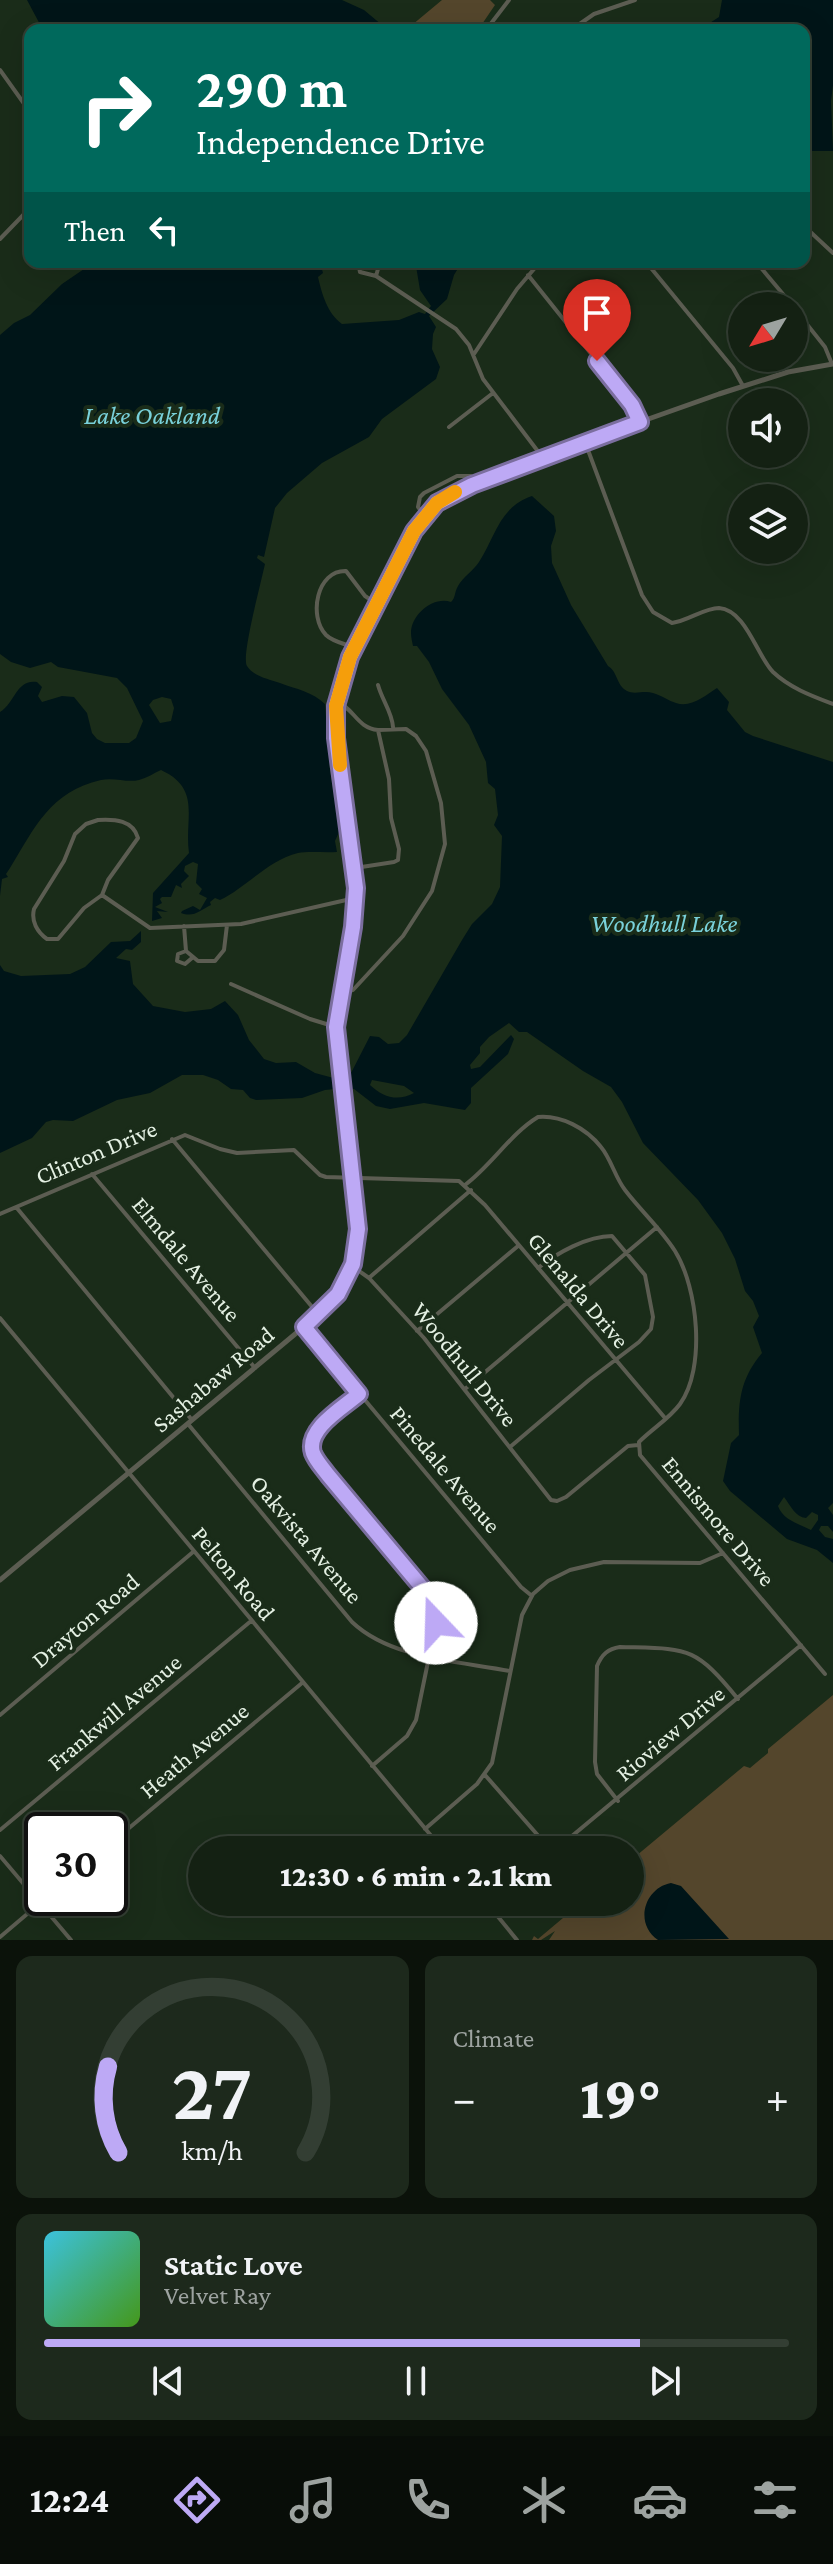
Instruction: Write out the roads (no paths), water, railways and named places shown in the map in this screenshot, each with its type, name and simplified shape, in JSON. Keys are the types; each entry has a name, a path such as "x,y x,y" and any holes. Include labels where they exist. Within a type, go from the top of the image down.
{"street":[{"path":"491,24 509,0"},
{"path":"580,24 594,14 635,0"},
{"path":"0,70 24,104"},
{"path":"0,239 24,214"},
{"path":"810,232 833,253"},
{"path":"359,268 360,272 376,276 456,329 474,355 483,379 543,458"},
{"path":"376,276 378,268"},
{"path":"474,355 534,268"},
{"path":"651,268 733,368 743,387"},
{"path":"761,268 781,292"},
{"path":"528,275 632,405 640,422"},
{"path":"808,326 825,347 832,364"},
{"name":"Sashabaw Road","path":"0,1580 304,1327 338,1294 352,1266 358,1229 336,1027 353,927 355,868 336,738 337,702 355,648 425,516 444,498 585,442 743,387 797,370 832,364"},
{"path":"449,427 493,393"},
{"path":"585,442 638,585 653,612 672,623 714,609 729,611 748,631 773,672 788,684 833,704"},
{"path":"425,516 418,507 424,493 457,476 471,476 479,482"},
{"path":"355,648 330,638 321,626 318,605 323,582 330,575 346,571 365,596 377,604"},
{"path":"378,685 382,700 393,717 393,728"},
{"path":"337,702 368,729 400,727 411,732 426,751 441,803 445,844 432,891 403,936 359,985 340,993"},
{"path":"355,868 394,862 399,855 391,818 389,779 378,730"},
{"path":"98,820 118,820 135,829 138,838 108,880 102,895 84,908 58,939 47,939 37,929 34,909 64,861 75,834 86,824 98,820"},
{"path":"102,895 150,928 252,922 355,898"},
{"path":"184,926 186,951 192,958 215,961 224,950 227,925"},
{"path":"186,951 178,954 177,961 185,964 192,958"},
{"path":"231,984 310,1019 336,1027"},
{"name":"Ennismore Drive","path":"465,1185 484,1171 538,1117 564,1120 602,1148 623,1188 675,1251 689,1284 696,1346 691,1378 680,1405 638,1445 640,1455 825,1674"},
{"name":"Clinton Drive","path":"0,1214 185,1135 237,1153 294,1150 320,1175 446,1180 465,1185"},
{"path":"172,1139 318,1314"},
{"name":"Elmdale Avenue","path":"92,1174 255,1368"},
{"name":"Glenalda Drive","path":"465,1185 665,1418"},
{"path":"369,1278 471,1190"},
{"name":"Oakvista Avenue","path":"16,1207 352,1622 385,1646 511,1671"},
{"path":"465,1389 657,1227"},
{"path":"510,1448 651,1329 653,1317 645,1275 612,1236 603,1236 551,1258 538,1268"},
{"path":"417,1331 518,1246"},
{"name":"Woodhull Drive","path":"352,1266 369,1278 417,1331 551,1500 566,1497 628,1446 638,1445"},
{"name":"Pelton Road","path":"0,1318 431,1836"},
{"name":"Pinedale Avenue","path":"304,1327 521,1587 532,1596"},
{"path":"359,1394 315,1433 313,1453 430,1597 436,1623 413,1727 372,1766"},
{"name":"Drayton Road","path":"0,1715 193,1552"},
{"path":"425,1829 485,1775 492,1763 522,1615 532,1596 548,1581 589,1564 700,1563 723,1553"},
{"name":"Frankwill Avenue","path":"0,1830 251,1621"},
{"name":"Rioview Drive","path":"485,1775 542,1840 552,1847 560,1846 618,1801 801,1645"},
{"path":"618,1801 597,1774 595,1762 597,1666 603,1654 620,1647 687,1651 713,1668 738,1699"},
{"name":"Heath Avenue","path":"128,1829 302,1683"},
{"path":"0,1856 24,1884"},
{"path":"0,1937 25,1916"},
{"path":"51,1916 71,1940"},
{"path":"497,1916 517,1940"}],"water":[{"path":"27,0 342,0 364,10 381,24 40,24"},
{"path":"722,0 833,0 833,151 810,151 810,24 708,24 719,17"},
{"name":"Lake Oakland","path":"85,268 322,268 323,273 318,277 323,296 332,314 342,324 399,320 419,312 425,314 431,306 420,290 416,268 458,268 447,299 429,316 436,327 432,349 440,367 436,379 382,419 369,437 322,463 287,493 275,508 264,557 258,555 257,558 265,564 249,635 247,666 258,675 310,694 325,704 330,770 340,830 335,841 337,852 302,852 287,857 230,895 220,900 215,898 211,905 190,915 181,913 193,906 200,910 207,898 199,894 202,889 196,883 198,864 193,862 185,866 184,871 189,876 181,884 182,888 176,885 171,897 162,897 162,903 155,907 168,912 157,911 162,918 152,921 153,893 189,853 187,795 174,778 161,770 139,780 101,780 83,786 56,802 36,825 6,874 8,877 2,879 0,896 0,712 20,688 37,682 42,687 38,696 42,702 62,696 74,697 87,713 92,733 105,743 129,743 136,738 143,721 127,688 117,678 58,667 51,662 30,668 11,662 0,654 0,335 30,315 62,284","holes":["162,697 171,699 174,708 171,721 160,723 149,705"]},
{"name":"Woodhull Lake","path":"532,496 554,516 556,531 551,546 552,563 571,605 623,688 630,692 653,693 673,702 687,704 717,688 729,702 727,710 745,732 833,762 833,1503 828,1508 833,1515 833,1532 828,1526 821,1526 819,1530 825,1537 833,1539 833,1563 817,1550 787,1539 730,1491 723,1481 731,1443 739,1435 740,1401 745,1382 762,1353 753,1327 759,1316 745,1291 735,1259 722,1233 698,1200 643,1143 611,1087 509,1023 489,1037 470,1065 471,1069 480,1067 511,1035 514,1039 508,1054 471,1088 471,1103 465,1110 424,1103 390,1109 376,1106 354,1089 346,1088 325,1090 302,1098 256,1100 243,1090 231,1089 218,1080 203,1075 182,1075 150,1093 117,1100 73,1121 46,1122 32,1138 0,1153 0,965 4,971 21,976 70,974 85,967 111,942 130,941 141,931 141,942 116,958 130,961 133,984 153,1006 185,1012 211,1009 225,1001 238,1015 249,1040 264,1059 276,1063 296,1062 315,1073 341,1080 350,1075 370,1036 379,1037 388,1044 399,1043 407,1035 472,924 492,904 500,887 502,836 494,825 498,815 495,789 488,783 486,762 469,725 442,689 429,662 417,646 413,646 412,626 430,604 451,602 460,583 479,562 505,515","holes":["372,1080 404,1086 414,1093 390,1097 370,1085","784,1497 799,1516 806,1518 812,1512 818,1515 811,1530 784,1515 778,1506"]},
{"path":"671,1883 681,1886 729,1939 658,1940 646,1925 644,1916 649,1899 662,1886"}]}
